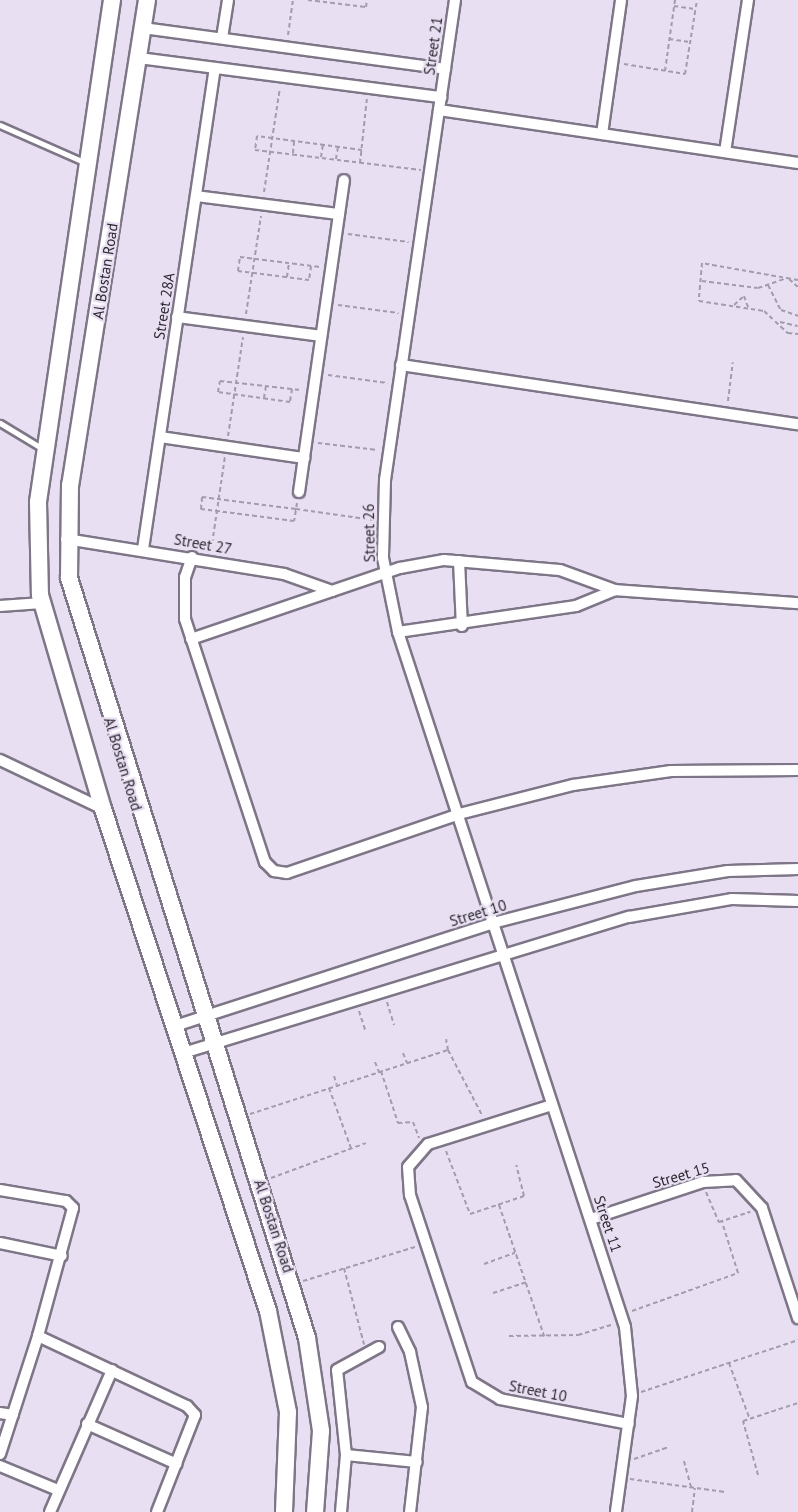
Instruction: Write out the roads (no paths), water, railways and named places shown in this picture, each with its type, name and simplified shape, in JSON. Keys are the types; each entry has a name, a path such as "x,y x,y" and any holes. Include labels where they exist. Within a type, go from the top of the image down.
{"main road":[{"name":"Al Bostan Road","path":"112,0 45,450 36,533 42,603 103,808 276,1345 289,1437 284,1512"},
{"name":"Al Bostan Road","path":"147,0 66,539 77,617 292,1285 320,1409 315,1512"}],"street":[{"path":"222,38 228,0"},
{"name":"Street 21","path":"441,97 455,0"},
{"path":"602,134 621,0"},
{"path":"725,152 748,0"},
{"path":"143,28 445,69"},
{"path":"139,58 441,97"},
{"name":"Street 28A","path":"143,549 215,68"},
{"name":"Street 26","path":"441,97 389,452 382,521 385,573 398,632 459,814 502,953"},
{"path":"439,110 798,163"},
{"path":"299,492 344,180"},
{"path":"196,196 339,214"},
{"path":"177,317 321,336"},
{"path":"401,365 798,424"},
{"path":"160,437 304,458"},
{"name":"Street 27","path":"66,539 143,549 284,574 332,591"},
{"path":"192,558 183,598 191,639 265,862 274,871 287,873 459,814 622,776 719,768 798,770"},
{"path":"191,639 385,573 429,561 459,561 561,570 615,590 798,603"},
{"path":"459,561 462,626"},
{"path":"398,632 462,626 591,603 615,590"},
{"path":"0,606 42,603"},
{"path":"0,760 103,808"},
{"name":"Street 10","path":"175,1026 493,923 666,879 798,869"},
{"path":"183,1053 502,953 677,906 732,899 798,901"},
{"name":"Street 11","path":"502,953 622,1318 632,1396 616,1512"},
{"name":"Street 10","path":"552,1105 422,1148 407,1175 425,1244 464,1364 480,1390 513,1402 629,1424"},
{"name":"Street 15","path":"591,1219 703,1182 736,1180 762,1208 798,1318"},
{"path":"0,1191 70,1203 62,1256 0,1454"},
{"path":"0,1243 62,1256"},
{"path":"398,1327 420,1398 417,1462 410,1512"},
{"path":"38,1336 191,1408 196,1421 157,1512"},
{"path":"341,1512 346,1455 337,1370 379,1347"},
{"path":"50,1512 112,1370"},
{"path":"0,1413 13,1415"},
{"path":"87,1424 177,1464"},
{"path":"346,1455 417,1462"},
{"path":"0,1466 58,1490"}],"lane":[{"path":"0,125 88,163"},
{"path":"0,423 45,450"}]}
